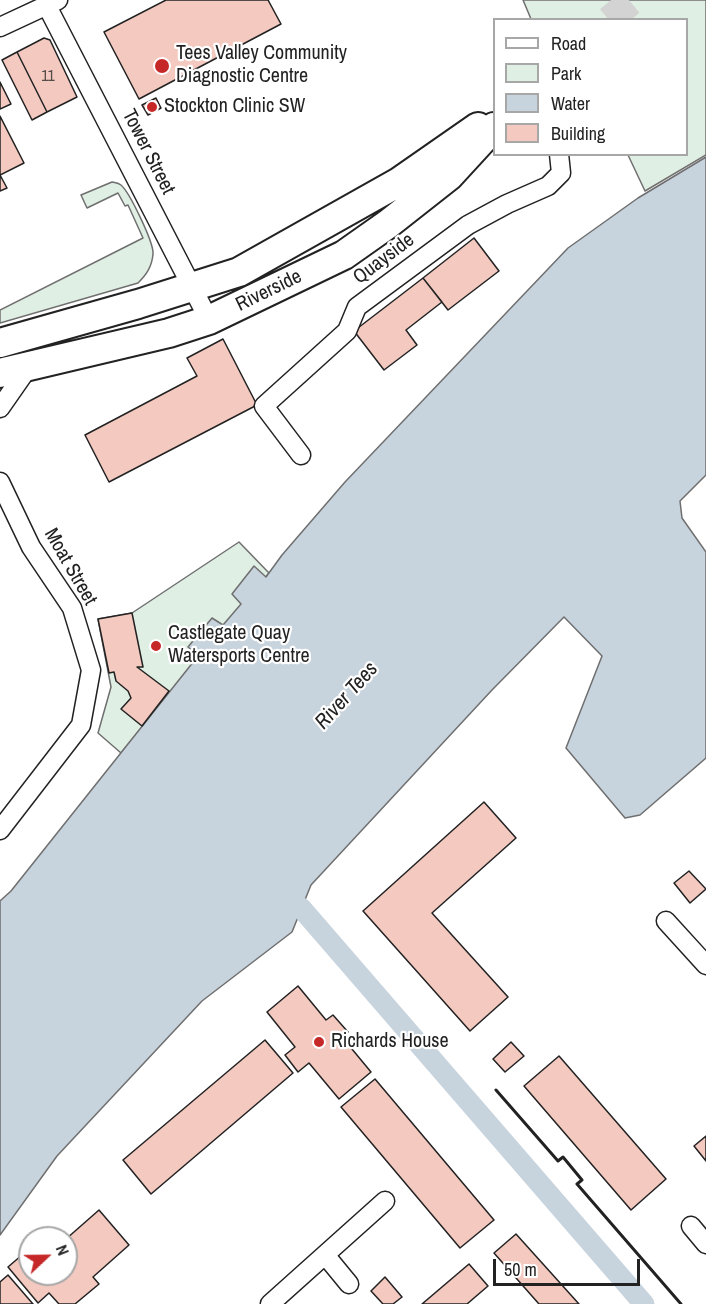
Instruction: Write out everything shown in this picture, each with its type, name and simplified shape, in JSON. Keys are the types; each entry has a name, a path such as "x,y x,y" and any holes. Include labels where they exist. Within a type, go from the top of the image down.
{"main road":[{"name":"Riverside","path":"0,343 238,272 399,182 493,115"},
{"name":"Riverside","path":"0,373 169,333 209,320 344,255 449,176 493,129"}],"street":[{"path":"0,27 53,3"},
{"name":"Tower Street","path":"53,3 209,320"},
{"name":"Quayside","path":"301,455 264,406 347,331 357,307 468,225 548,186 561,173 559,156"},
{"path":"0,408 30,365"},
{"name":"Moat Street","path":"0,482 31,547 72,608 91,670 81,725 0,830"},
{"path":"666,921 706,965"},
{"path":"270,1304 385,1201"},
{"path":"691,1226 706,1244"},
{"path":"326,1256 349,1284"}],"green space":[{"path":"523,0 706,0 706,155 645,191 628,156 688,156 688,18 531,18"},
{"path":"112,182 120,184 125,190 150,240 153,254 150,267 144,277 138,283 0,323 0,310 143,238 128,205 125,206 118,193 87,208 81,195"},
{"name":"Castlegate Quay Watersports Centre","path":"239,542 269,573 121,753 98,733 111,687 98,619 132,613"}],"water":[{"name":"River Tees","path":"706,157 706,475 680,501 682,518 706,552 706,758 640,815 625,818 566,748 602,656 564,617 492,690 311,885 292,932 202,1001 57,1156 0,1235 0,901 11,891 198,656 188,647 212,618 223,625 241,604 232,594 254,566 266,577 345,482 568,248 638,198"}],"building":[{"name":"Tees Valley Community Diagnostic Centre","path":"166,0 268,0 281,24 139,99 104,32"},
{"path":"44,38 50,40 77,97 47,112 17,52"},
{"path":"17,52 47,112 32,120 2,60"},
{"path":"0,82 11,104 0,109"},
{"name":"Stockton Clinic SW","path":"156,98 161,108 148,115 142,105"},
{"path":"0,116 24,163 0,175"},
{"path":"0,175 7,188 0,191"},
{"path":"474,238 499,271 448,310 423,278"},
{"path":"423,278 442,302 406,330 417,345 384,370 354,331"},
{"path":"223,339 257,405 109,482 85,435 197,376 187,358"},
{"path":"132,613 143,667 137,667 169,691 142,726 121,709 131,698 128,691 116,681 114,672 109,673 98,619"},
{"path":"484,802 516,838 432,913 508,997 470,1031 363,911"},
{"path":"689,871 706,889 690,903 674,883"},
{"name":"Richards House","path":"298,986 326,1020 333,1015 348,1032 342,1037 371,1072 339,1099 309,1063 298,1072 285,1055 295,1047 267,1012"},
{"path":"265,1040 293,1073 151,1194 123,1160"},
{"path":"511,1042 524,1056 505,1072 493,1059"},
{"path":"559,1056 666,1179 631,1210 524,1086"},
{"path":"375,1079 494,1220 460,1248 341,1107"},
{"path":"706,1136 706,1161 694,1146"},
{"path":"99,1210 129,1245 93,1277 99,1284 75,1304 59,1304 49,1293 38,1303 24,1286 78,1286 78,1228"},
{"path":"516,1234 579,1304 539,1304 494,1253"},
{"path":"18,1258 18,1279 8,1267"},
{"path":"469,1264 488,1286 467,1304 422,1304"},
{"path":"8,1275 33,1304 0,1304 0,1282"},
{"path":"385,1277 402,1297 393,1304 383,1304 371,1291"}],"waterway":[{"path":"279,892 302,909 644,1304"}],"tunnel":[{"path":"611,18 633,0"}],"wall":[{"path":"496,1090 558,1161 563,1157 582,1180 577,1184 681,1304"}],"place":[{"name":"Tees Valley Community Diagnostic Centre","path":"162,66"},
{"name":"Stockton Clinic SW","path":"152,107"},
{"name":"Castlegate Quay Watersports Centre","path":"156,646"},
{"name":"Richards House","path":"319,1042"}]}
